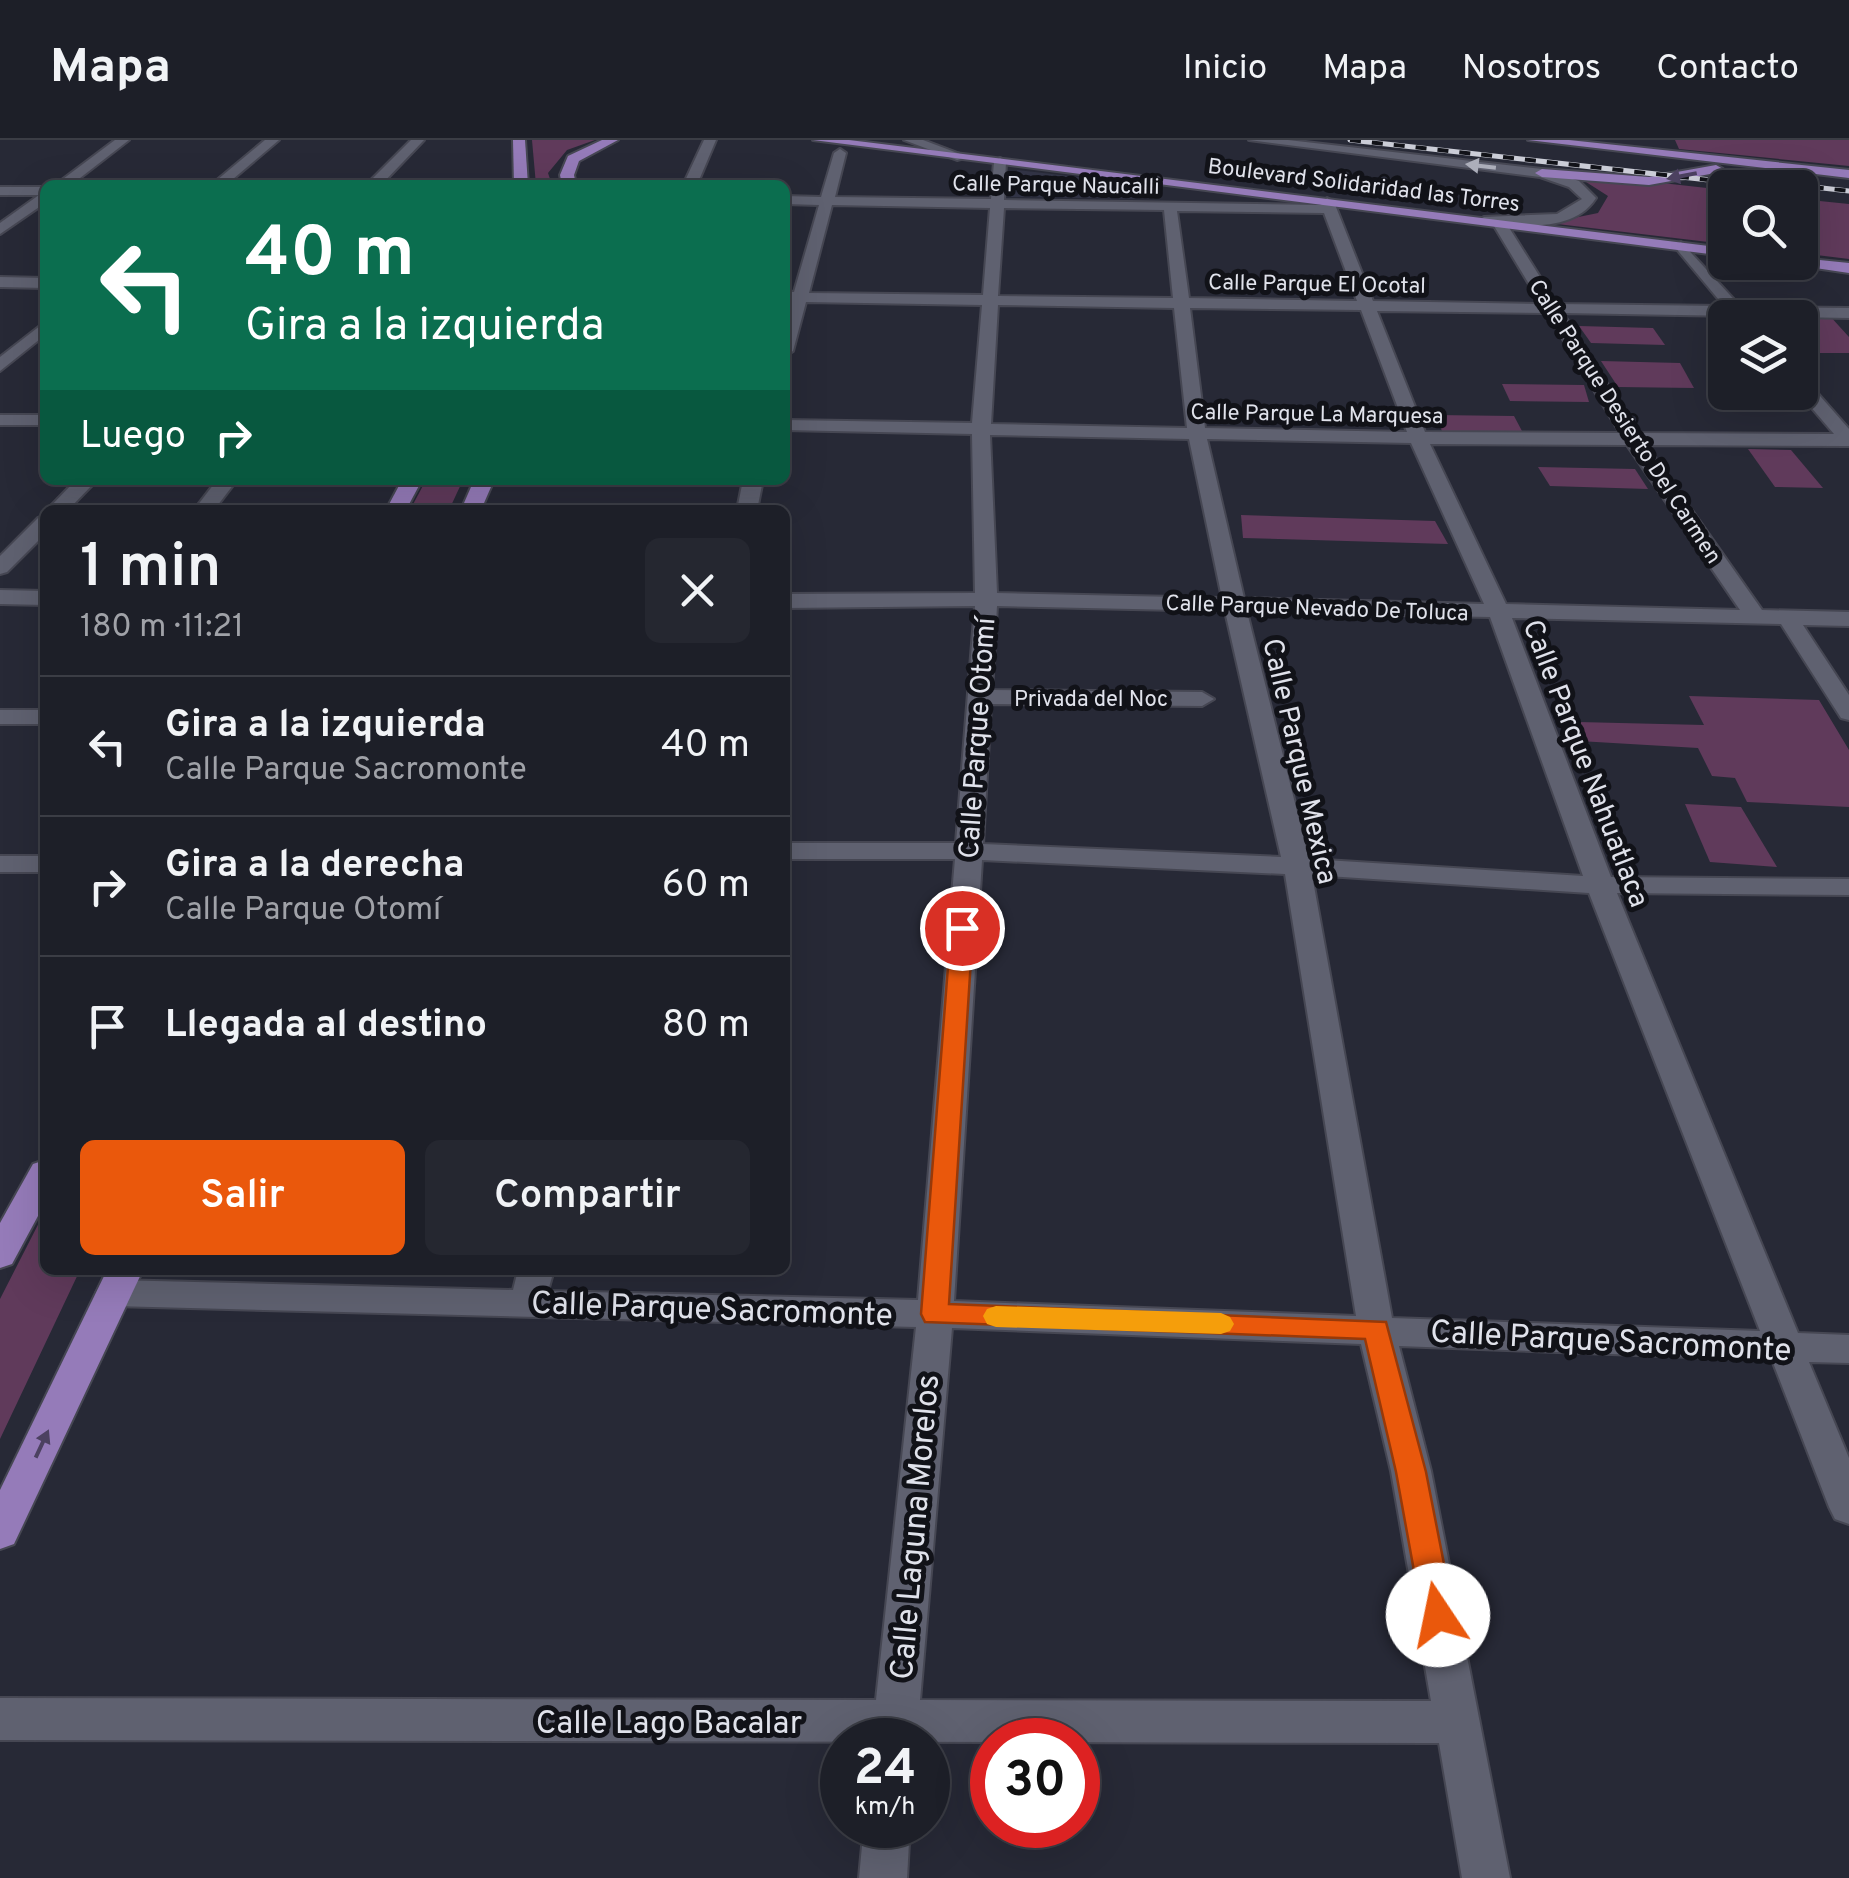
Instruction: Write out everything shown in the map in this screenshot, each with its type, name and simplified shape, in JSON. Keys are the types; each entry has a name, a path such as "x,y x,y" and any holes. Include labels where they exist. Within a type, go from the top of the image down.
{"main road":[{"path":"519,140 521,180"},
{"path":"568,180 573,158 612,140"},
{"name":"Boulevard Solidaridad las Torres","path":"819,140 1708,250"},
{"path":"1534,140 1814,170"},
{"path":"1716,170 1814,170"},
{"path":"1818,170 1849,174"},
{"path":"1542,173 1637,181 1708,171"},
{"path":"1818,264 1849,268"},
{"path":"0,1254 40,1181"},
{"path":"0,1532 120,1282"}],"street":[{"path":"69,180 123,140"},
{"path":"224,180 273,140"},
{"path":"379,180 418,140"},
{"path":"692,180 710,140"},
{"path":"910,140 962,158"},
{"path":"1254,140 1542,173 1581,188 1588,198 1586,206 1546,220 1476,221"},
{"path":"792,297 840,153"},
{"name":"Calle Parque Otomí","path":"934,1314 986,599 981,430 1000,162"},
{"path":"0,190 40,194"},
{"path":"0,230 40,198"},
{"name":"Calle Parque Naucalli","path":"790,200 1327,205"},
{"name":"Calle Parque Nahuatlaca","path":"1327,205 1418,438 1499,612 1600,886 1849,1507"},
{"name":"Calle Parque Mexica","path":"1170,206 1197,434 1297,866 1376,1329 1411,1472 1486,1878"},
{"name":"Calle Parque Desierto Del Carmen","path":"1500,224 1633,440 1756,617"},
{"path":"1681,246 1726,300"},
{"path":"0,282 40,283"},
{"name":"Calle Parque El Ocotal","path":"792,297 1708,314"},
{"name":"Calle Parque El Ocotal","path":"1818,314 1849,313"},
{"path":"0,366 40,331"},
{"path":"1818,405 1849,440"},
{"path":"0,420 40,420"},
{"name":"Calle Parque La Marquesa","path":"790,425 1418,438 1849,440"},
{"path":"62,505 82,485"},
{"path":"208,505 224,485"},
{"path":"0,568 40,527"},
{"path":"0,597 40,598"},
{"name":"Calle Parque Nevado De Toluca","path":"790,600 986,599 1849,620"},
{"path":"1788,618 1849,713"},
{"name":"Privada del Noc","path":"980,698 1202,699"},
{"path":"0,717 40,717"},
{"path":"790,851 967,852 1297,866 1600,886 1849,887"},
{"path":"0,864 40,864"},
{"name":"Calle Parque Sacromonte","path":"120,1282 532,1286 934,1314 1849,1349"},
{"name":"Calle Laguna Morelos","path":"895,1718 934,1314"},
{"name":"Calle Lago Bacalar","path":"0,1719 820,1731"},
{"name":"Calle Lago Bacalar","path":"950,1731 1459,1722"},
{"path":"883,1878 885,1848"}],"shaded area":[{"path":"532,140 595,140 567,150 548,173 550,180 536,180"},
{"path":"1675,140 1849,140 1849,166 1679,149"},
{"path":"1017,170 1149,185 1149,199 1011,197"},
{"path":"1572,173 1708,188 1708,242 1549,223 1598,213 1608,196"},
{"path":"1818,201 1849,204 1849,259 1818,255"},
{"path":"1818,315 1829,315 1849,337 1849,353 1818,353"},
{"path":"1579,326 1653,328 1665,345 1591,343"},
{"path":"1601,361 1680,363 1694,388 1618,387"},
{"path":"1502,384 1584,385 1589,402 1510,401"},
{"path":"1435,415 1514,416 1522,431 1442,431"},
{"path":"1748,449 1791,450 1823,488 1775,487"},
{"path":"1538,467 1635,469 1648,489 1550,486"},
{"path":"423,485 461,485 451,505 413,505"},
{"path":"1241,515 1435,521 1448,544 1243,538"},
{"path":"1689,696 1819,700 1849,750 1849,807 1747,802 1735,778 1712,776 1698,748 1579,741 1578,722 1704,725"},
{"path":"1685,804 1741,807 1777,867 1710,862"},
{"path":"40,1221 40,1275 78,1275 0,1439 0,1299"}],"railway":[{"path":"1350,140 1708,180"},
{"path":"1818,188 1849,191"}],"slow traffic":[{"path":"996,1316 1221,1324"}],"route":[{"path":"962,928 934,1314 1376,1329 1411,1472 1438,1615"}]}
